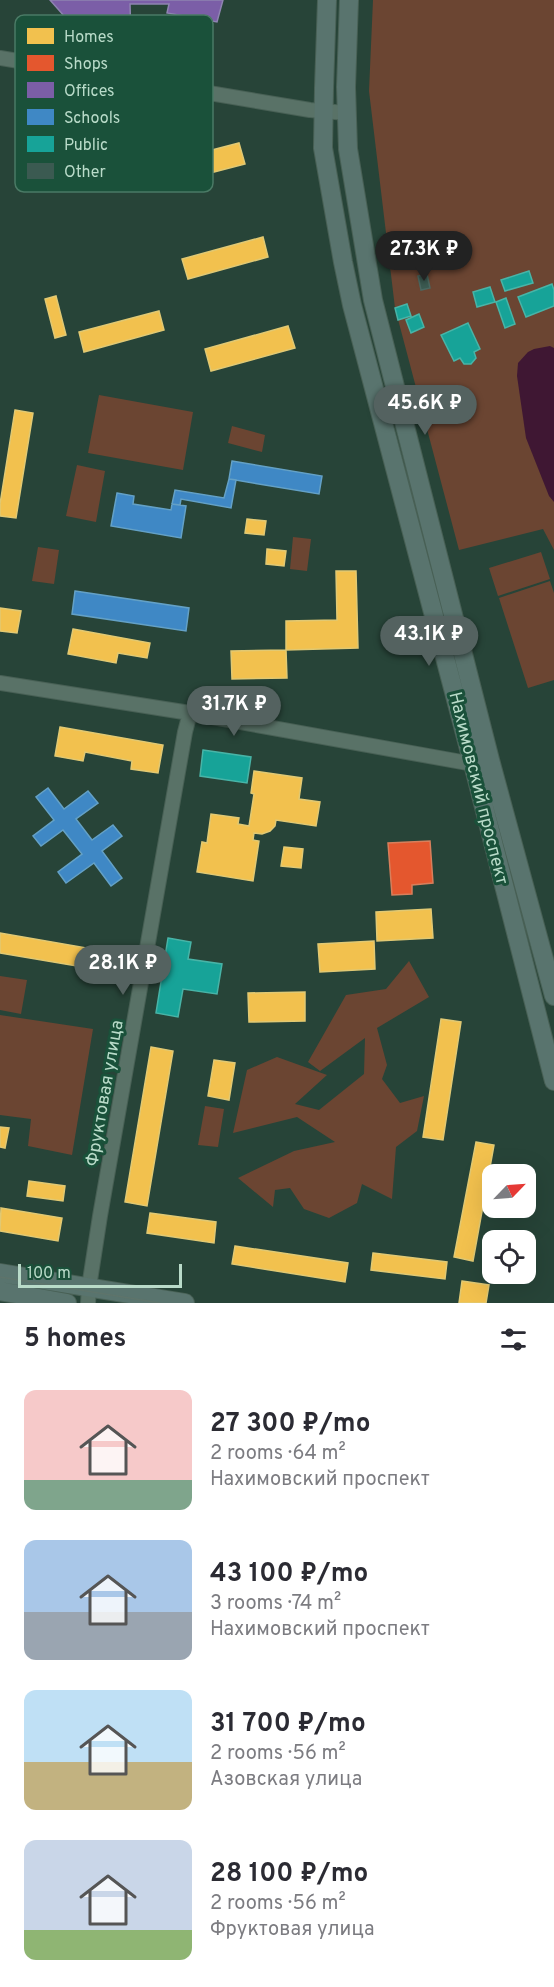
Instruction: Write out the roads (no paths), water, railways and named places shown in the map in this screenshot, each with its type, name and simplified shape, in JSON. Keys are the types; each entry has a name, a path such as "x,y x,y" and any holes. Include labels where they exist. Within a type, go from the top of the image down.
{"main road":[{"name":"Нахимовский проспект","path":"327,0 323,148 352,305 482,764 554,996"},
{"name":"Нахимовский проспект","path":"349,0 348,149 373,300 554,1080"},
{"path":"0,1273 89,1295 184,1303"},
{"path":"0,1291 67,1303"}],"street":[{"path":"0,58 15,60"},
{"path":"213,94 324,112 347,113"},
{"path":"0,682 482,764"},
{"name":"Фруктовая улица","path":"89,1295 190,713"}],"tram line":[{"path":"0,1277 160,1303"}]}
